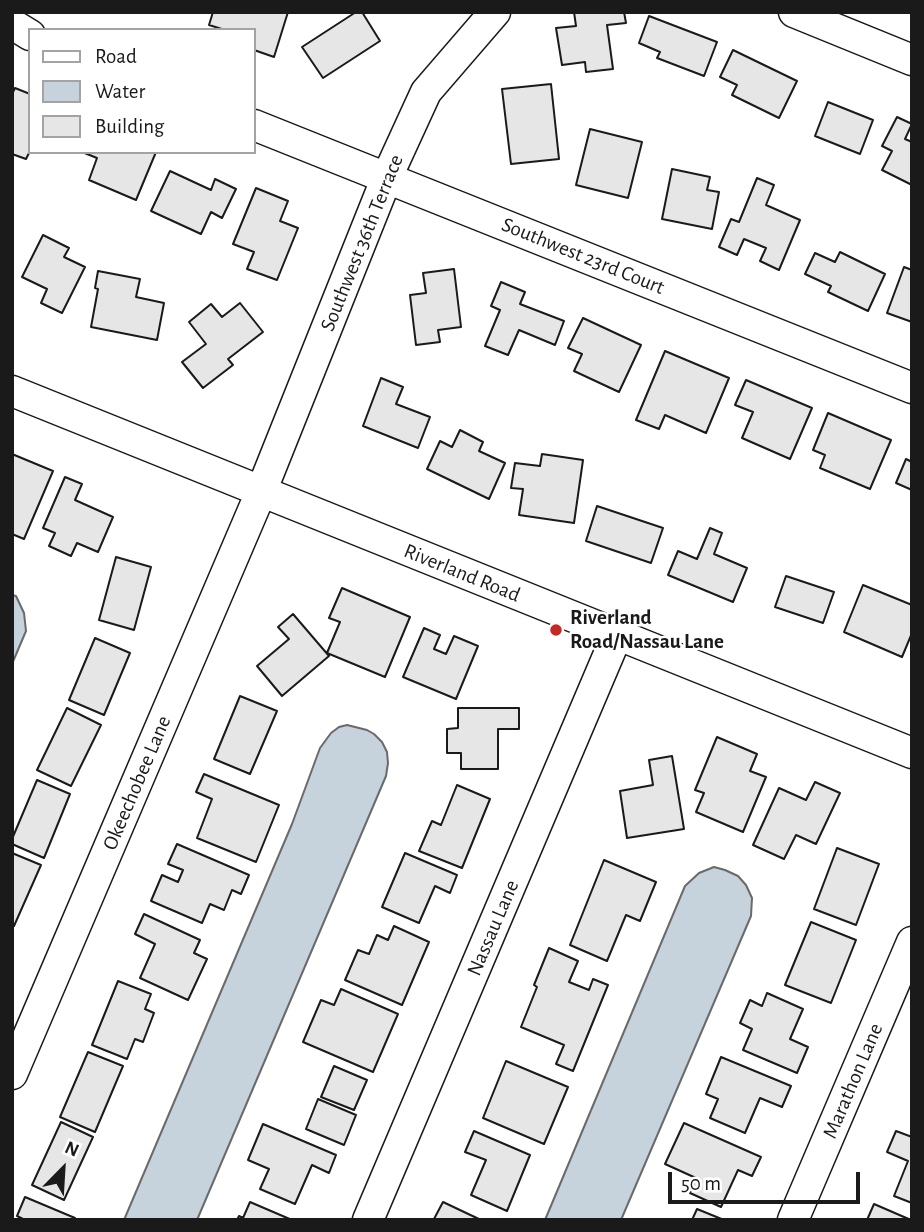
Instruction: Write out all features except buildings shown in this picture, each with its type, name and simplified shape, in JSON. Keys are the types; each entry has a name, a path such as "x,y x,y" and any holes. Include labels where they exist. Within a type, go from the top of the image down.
{"street":[{"name":"Southwest 36th Terrace","path":"261,492 387,177 426,92 495,12"},
{"path":"794,12 912,60"},
{"path":"12,24 28,34"},
{"name":"Southwest 23rd Court","path":"256,126 912,388"},
{"name":"Riverland Road","path":"12,391 912,752"},
{"name":"Okeechobee Lane","path":"12,1074 261,492"},
{"name":"Nassau Lane","path":"368,1220 617,635"},
{"name":"Marathon Lane","path":"793,1220 912,942"}],"water":[{"path":"12,595 16,596 24,613 26,631 12,664"},
{"path":"347,725 367,730 382,742 387,752 386,776 197,1220 124,1220 292,824 320,748 331,733"},
{"path":"714,867 738,876 746,885 752,898 751,916 621,1220 545,1220 685,886 699,873"}],"place":[{"name":"Riverland Road/Nassau Lane","path":"556,630"}]}
